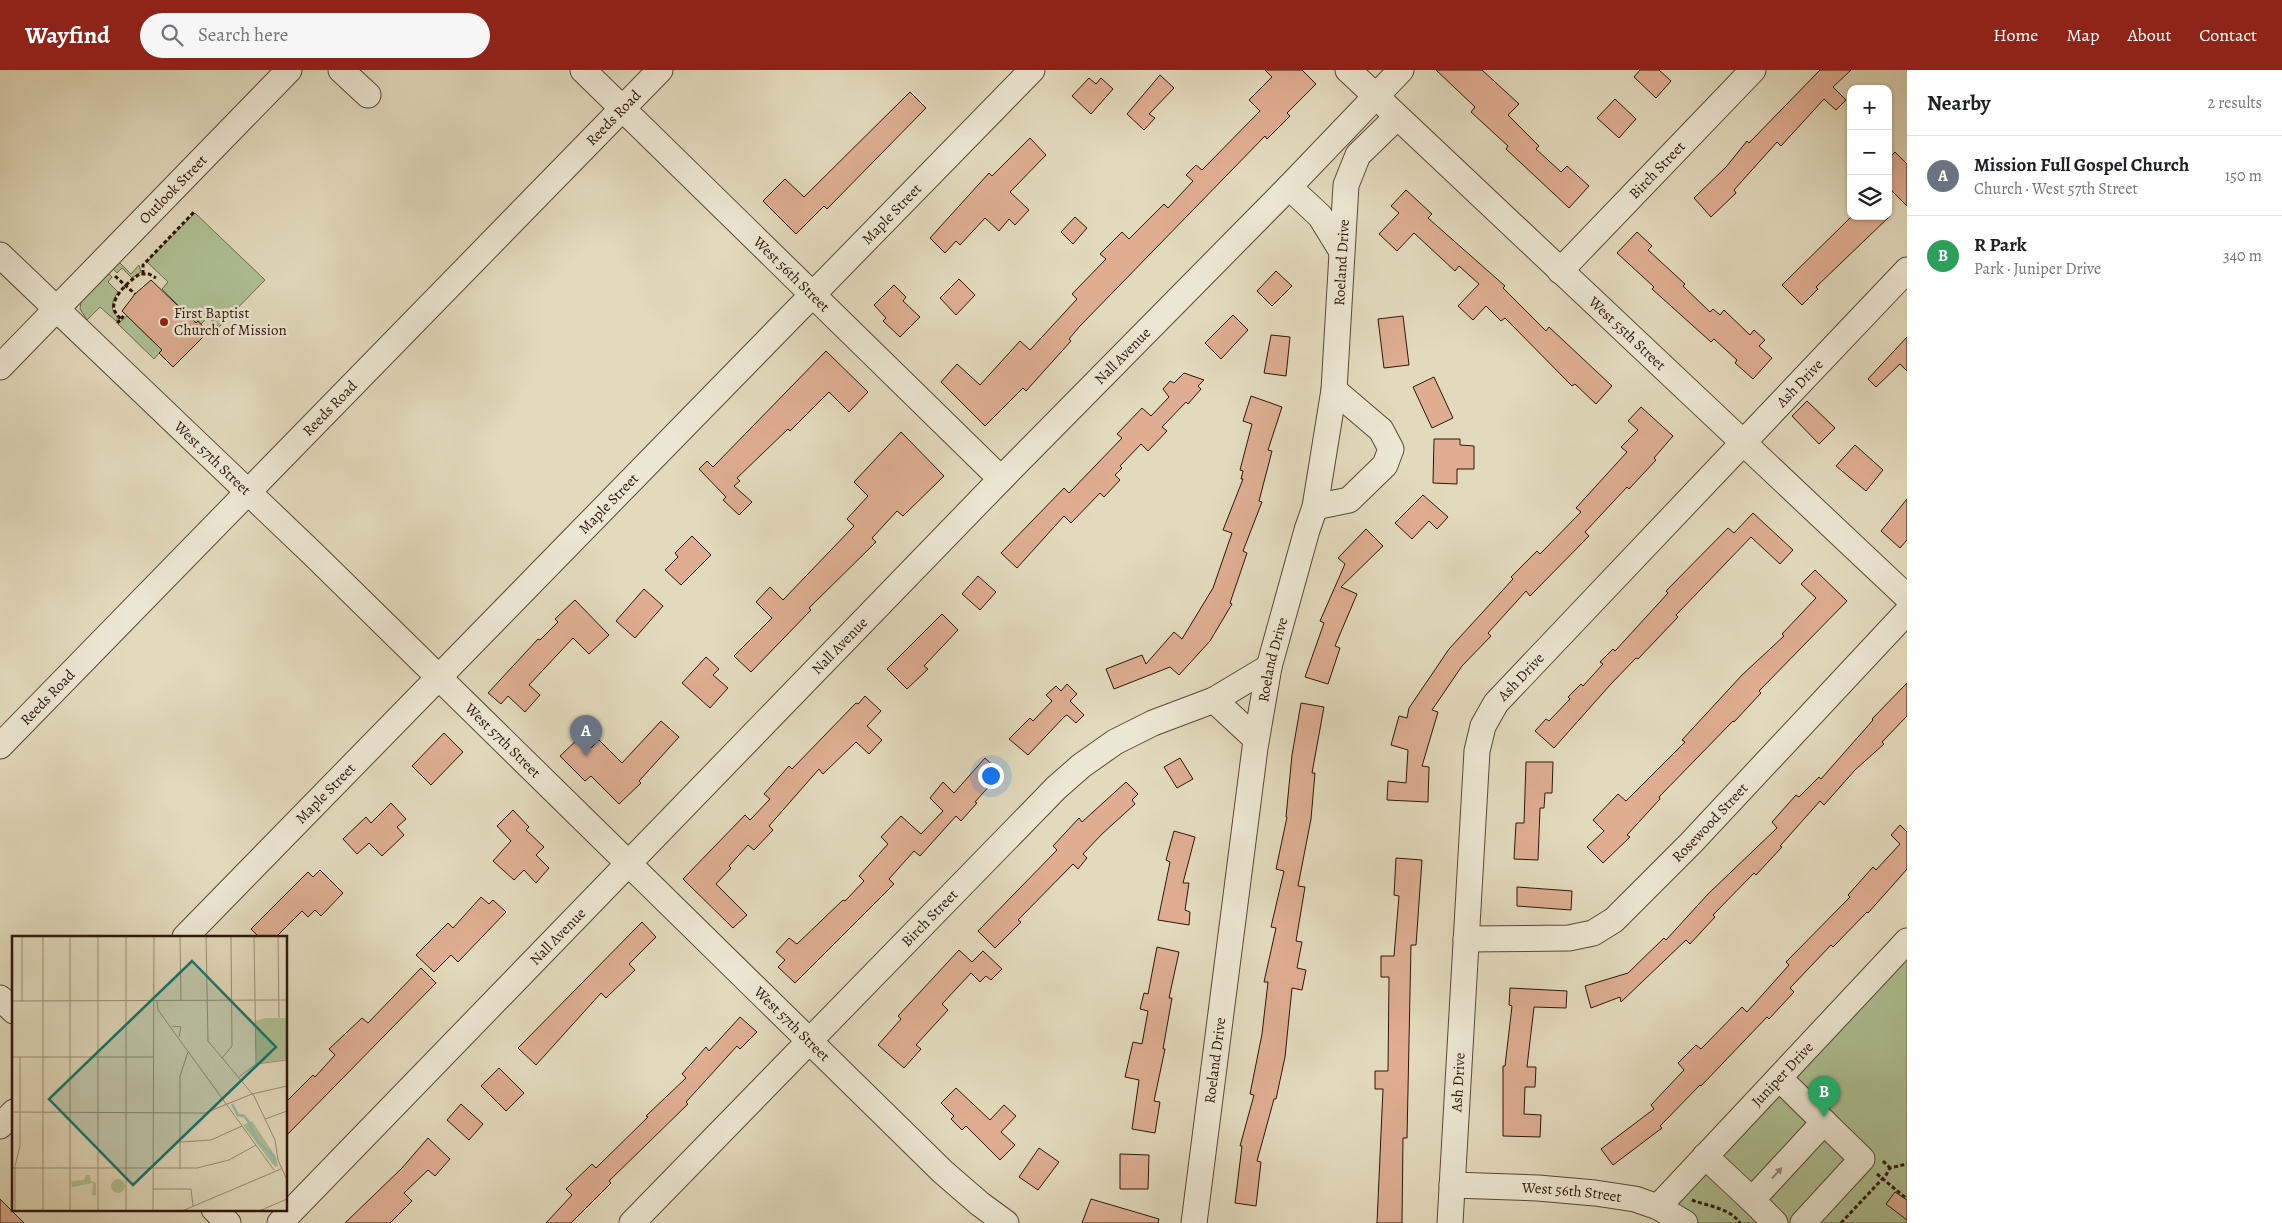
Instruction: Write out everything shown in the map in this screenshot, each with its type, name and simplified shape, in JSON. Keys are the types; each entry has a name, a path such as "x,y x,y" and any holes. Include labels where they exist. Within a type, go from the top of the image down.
{"street":[{"name":"Outlook Street","path":"0,366 289,70"},
{"path":"341,70 368,95"},
{"name":"West 56th Street","path":"583,70 1001,479"},
{"name":"Reeds Road","path":"0,746 660,70"},
{"name":"Maple Street","path":"186,936 1032,70"},
{"name":"West 55th Street","path":"1348,70 1907,597"},
{"name":"Nall Avenue","path":"280,1223 627,863 1001,479 1289,188 1401,70"},
{"name":"Birch Street","path":"1560,271 1753,70"},
{"name":"Roeland Drive","path":"1194,1223 1256,739 1268,667 1315,507 1334,390 1346,186 1358,155 1397,117"},
{"path":"1289,188 1320,216 1341,250"},
{"name":"West 57th Street","path":"0,256 247,492 943,1172 980,1204 1006,1223"},
{"name":"Ash Drive","path":"1450,1223 1477,752 1483,726 1496,702 1741,442 1907,270"},
{"path":"1315,507 1349,500 1386,465 1392,449 1381,430 1334,390"},
{"name":"Rosewood Street","path":"1466,939 1569,938 1593,933 1614,920 1691,843 1907,612"},
{"name":"Birch Street","path":"632,1223 1056,788 1081,766 1115,742 1153,723 1214,700 1268,667"},
{"path":"1214,700 1256,739"},
{"name":"Juniper Drive","path":"1658,1207 1907,941"},
{"path":"0,998 12,1009"},
{"path":"1778,1078 1862,1159 1803,1223"},
{"path":"0,1126 12,1114"},
{"path":"1752,1200 1824,1122"},
{"path":"1705,1156 1775,1223"},
{"name":"West 56th Street","path":"1452,1185 1595,1193 1635,1199 1658,1207 1685,1223"},
{"path":"215,1210 228,1223"}],"path":[{"path":"143,274 143,265 194,212"},
{"path":"121,318 115,311 114,303 126,286 138,275 143,274 156,278"},
{"path":"116,276 135,294"},
{"path":"117,323 125,314"},
{"path":"1842,1223 1890,1168 1907,1164"},
{"path":"1882,1179 1907,1199"},
{"path":"1684,1197 1722,1210 1736,1218 1740,1223"}],"green space":[{"path":"195,213 265,280 219,327 208,317 201,324 198,321 196,323 162,289 168,282 147,262"},
{"path":"117,260 131,274 139,265 141,272 132,278 122,268 117,273 111,267"},
{"path":"106,271 112,277 108,282 118,292 112,306 118,318 116,321 100,307 87,320 80,309 81,301"},
{"path":"127,316 162,350 154,359 118,324"},
{"path":"1907,941 1907,1223 1685,1223 1670,1193"}],"building":[{"path":"1265,70 1302,70 1316,84 1287,113 1290,116 1267,139 1265,136 1080,326 1069,339 1071,341 1026,391 1023,388 985,426 941,382 957,364 980,385 1020,341 1030,350 1077,299 1072,294 1106,259 1100,254 1122,232 1129,239 1164,204 1168,208 1193,181 1186,175 1196,165 1202,170 1260,111 1249,100 1272,77"},
{"path":"1436,70 1482,70 1519,104 1508,115 1539,146 1536,149 1561,172 1567,166 1589,186 1569,208 1506,149 1508,146 1471,112 1475,107"},
{"path":"1640,70 1659,70 1671,81 1656,98 1634,77"},
{"path":"1820,70 1851,70 1833,87 1846,100 1836,110 1824,99 1781,146 1777,142 1734,190 1736,193 1711,217 1694,198 1726,167 1747,141 1749,143"},
{"path":"1160,75 1174,88 1149,114 1155,118 1144,130 1127,114"},
{"path":"1089,78 1096,84 1101,78 1113,89 1091,114 1072,96"},
{"path":"910,92 926,108 827,209 824,206 796,234 763,201 785,179 804,197"},
{"path":"1615,99 1636,119 1619,138 1597,118"},
{"path":"1030,138 1046,155 1010,192 1029,210 1015,225 1009,219 999,231 985,218 960,245 956,241 945,253 930,238 989,173 992,176"},
{"path":"1895,152 1907,164 1907,206 1892,191 1892,155"},
{"path":"1406,190 1432,214 1428,218 1505,286 1503,288 1546,331 1549,327 1612,386 1596,404 1575,384 1572,386 1505,318 1501,321 1486,306 1473,320 1458,306 1479,284 1459,266 1455,271 1414,233 1397,251 1379,234 1399,213 1391,206"},
{"path":"1075,217 1087,228 1073,244 1061,232"},
{"path":"1848,220 1886,220 1816,287 1818,289 1802,305 1782,285"},
{"path":"1637,232 1652,246 1648,250 1685,284 1683,286 1710,312 1713,309 1720,315 1724,310 1750,335 1754,330 1765,340 1759,346 1772,358 1753,379 1735,363 1737,360 1714,339 1711,342 1652,289 1654,287 1617,253"},
{"path":"1276,271 1292,286 1272,306 1257,291"},
{"path":"959,279 975,295 956,315 940,298"},
{"name":"First Baptist Church of Mission","path":"151,280 208,332 173,367 159,353 162,350 122,311 135,294"},
{"path":"894,285 906,297 903,301 920,317 900,337 883,321 886,318 874,305"},
{"path":"1233,315 1248,330 1221,359 1205,343"},
{"path":"1403,316 1409,365 1384,368 1378,319"},
{"path":"1271,335 1290,337 1286,376 1264,373"},
{"path":"1907,337 1907,371 1900,364 1876,387 1868,379"},
{"path":"826,351 868,392 849,412 829,392 790,431 788,429 737,478 740,481 734,486 752,502 739,515 723,500 726,497 699,469 707,461 713,467"},
{"path":"1184,373 1204,380 1198,386 1201,389 1188,404 1186,402 1162,427 1167,431 1148,451 1141,444 1120,466 1122,468 1115,475 1120,480 1104,497 1100,493 1071,523 1064,516 1017,568 1001,553 1064,488 1069,493 1122,438 1117,434 1142,408 1151,416 1169,397 1163,389 1170,381 1174,383"},
{"path":"1434,377 1453,418 1432,428 1413,387"},
{"path":"1251,396 1282,407 1268,450 1272,451 1259,501 1262,502 1243,551 1247,553 1230,603 1232,604 1210,641 1179,675 1170,667 1114,689 1106,669 1142,655 1146,664 1174,632 1182,639 1213,588 1232,533 1223,530 1243,479 1241,479 1243,471 1240,470 1252,424 1243,421"},
{"path":"1807,401 1835,428 1819,444 1792,416"},
{"path":"1641,407 1673,436 1654,458 1656,460 1629,489 1627,487 1585,532 1589,536 1530,596 1526,591 1488,633 1491,636 1462,666 1432,710 1438,712 1422,766 1429,767 1428,802 1387,800 1388,781 1406,783 1408,750 1391,745 1399,716 1407,718 1409,708 1449,649 1513,579 1511,577 1537,551 1540,554 1581,512 1576,508 1627,452 1621,447 1638,430 1628,421"},
{"path":"901,432 944,476 903,516 897,511 872,538 876,542 809,608 811,610 751,672 734,656 772,618 756,602 770,587 783,600 854,526 847,519 868,496 854,482"},
{"path":"1434,439 1460,439 1460,445 1474,446 1474,469 1457,469 1457,484 1433,483"},
{"path":"1855,445 1883,470 1866,491 1836,466"},
{"path":"1423,495 1448,517 1437,529 1429,521 1412,539 1395,523"},
{"path":"1907,499 1907,540 1900,548 1881,531"},
{"path":"1753,513 1793,550 1780,564 1751,537 1676,615 1678,617 1638,659 1636,658 1610,685 1554,748 1535,731 1546,719 1549,721 1581,684 1583,686 1603,664 1600,662 1613,649 1615,651 1668,593 1666,591 1728,528 1734,533"},
{"path":"1366,529 1383,546 1341,587 1357,594 1335,646 1340,648 1328,684 1305,677 1324,623 1320,621 1345,564 1338,558"},
{"path":"692,536 711,555 681,585 665,570 678,557 675,553"},
{"path":"1815,570 1847,601 1759,691 1761,693 1734,722 1659,797 1660,799 1627,835 1630,837 1603,863 1587,847 1604,831 1593,820 1618,794 1626,801 1685,742 1682,740 1742,675 1784,636 1782,634 1816,598 1801,584"},
{"path":"978,576 996,592 980,610 962,594"},
{"path":"644,589 663,606 635,638 616,621"},
{"path":"575,600 609,635 589,654 573,638 529,685 540,695 525,712 508,696 501,704 488,693 538,639 540,640 558,622 555,619"},
{"path":"942,614 958,630 924,666 928,669 907,689 887,669"},
{"path":"706,657 719,669 713,675 728,688 710,708 682,683"},
{"path":"1907,683 1907,716 1882,742 1884,744 1855,770 1824,805 1820,801 1780,846 1782,847 1756,875 1754,873 1713,915 1715,917 1690,944 1686,940 1621,1002 1620,997 1591,1008 1585,986 1628,973 1664,938 1666,940 1708,894 1777,828 1772,822 1796,795 1799,797 1819,777 1821,779 1872,719"},
{"path":"1067,684 1077,694 1070,701 1084,715 1076,723 1067,715 1065,716 1028,755 1009,739 1030,718 1033,721 1052,701 1046,695 1056,686 1061,691"},
{"path":"865,696 881,711 867,726 882,740 869,754 856,742 823,774 819,769 769,826 773,830 754,850 748,845 716,884 747,915 733,928 683,879 745,815 750,820 770,799 764,794 789,766 792,769"},
{"path":"1301,703 1324,707 1312,773 1315,773 1311,819 1298,886 1305,887 1296,941 1302,942 1297,968 1306,970 1302,990 1292,988 1285,1057 1276,1099 1274,1099 1257,1161 1261,1162 1256,1206 1235,1203 1242,1146 1240,1146 1254,1095 1250,1094 1262,1034 1268,982 1264,982 1276,928 1271,927 1284,871 1276,869 1287,817 1292,755"},
{"path":"661,721 679,737 639,781 641,783 619,804 591,776 585,781 560,756 580,737 591,748 599,740 622,763"},
{"path":"444,733 463,752 431,785 412,766"},
{"path":"985,758 1001,773 975,802 977,803 961,821 956,816 920,856 914,851 889,879 894,884 795,983 778,967 785,960 776,952 789,938 797,944 843,900 845,901 864,881 859,876 888,844 881,837 901,816 921,834 943,811 930,798 943,782 954,793"},
{"path":"1180,758 1193,779 1177,788 1164,767"},
{"path":"1526,762 1553,762 1552,793 1545,793 1544,808 1540,808 1538,860 1514,859 1516,823 1524,823"},
{"path":"1126,782 1138,794 1132,800 1135,804 1083,854 1087,858 1078,869 1073,864 1018,920 1021,922 995,948 978,931 1057,850 1053,846 1079,818 1082,822"},
{"path":"391,803 406,819 397,827 404,835 382,856 369,843 357,854 343,839 366,817 371,823"},
{"path":"513,810 529,827 526,830 544,847 536,855 549,868 536,883 524,870 514,880 493,861 511,841 497,826"},
{"path":"1900,825 1907,832 1907,869 1868,913 1833,947 1831,945 1790,988 1794,992 1660,1126 1662,1128 1613,1165 1601,1149 1654,1109 1651,1105 1684,1070 1678,1063 1696,1045 1701,1049 1742,1007 1747,1012 1789,965 1786,962 1850,897 1848,895 1873,867 1876,870 1900,844 1891,835"},
{"path":"1174,831 1195,837 1183,883 1189,883 1185,910 1190,912 1189,925 1158,920 1170,862 1166,860"},
{"path":"1396,858 1422,860 1416,945 1411,945 1407,1138 1403,1138 1402,1223 1377,1223 1383,1089 1375,1089 1375,1071 1388,1071 1389,977 1381,977 1381,956 1394,956 1399,896 1394,895"},
{"path":"320,870 343,893 321,916 315,910 308,917 302,911 277,936 258,936 251,929 308,872 313,877"},
{"path":"1517,887 1572,891 1571,910 1517,906"},
{"path":"481,897 489,904 493,900 506,912 458,962 451,955 434,972 416,955 448,923 453,928"},
{"path":"642,922 656,937 629,964 635,970 606,998 601,993 536,1065 518,1048"},
{"path":"1157,947 1179,952 1169,998 1172,998 1163,1049 1165,1049 1154,1101 1160,1102 1155,1133 1132,1129 1139,1080 1125,1077 1133,1042 1142,1044 1148,1011 1140,1009 1144,993 1148,994"},
{"path":"959,950 972,962 983,951 1002,969 991,980 986,976 980,982 971,973 942,1004 948,1010 916,1045 921,1049 904,1068 878,1045 901,1019 898,1016"},
{"path":"421,968 436,983 288,1134 288,1100 313,1075 315,1077 335,1055 329,1049 362,1018 368,1023"},
{"path":"1510,988 1567,991 1566,1008 1534,1007 1527,1067 1536,1067 1535,1087 1525,1087 1524,1114 1541,1115 1540,1137 1503,1136 1503,1066 1505,1066 1512,1006 1509,1005"},
{"path":"740,1017 757,1032 740,1049 737,1046 686,1102 688,1104 609,1181 611,1183 571,1223 546,1223 572,1195 566,1189 592,1164 596,1168 648,1117 646,1116 686,1078 682,1074 706,1047 709,1051"},
{"path":"499,1068 524,1093 506,1111 481,1086"},
{"path":"956,1088 990,1120 1004,1105 1016,1116 1001,1132 1015,1145 1000,1160 966,1126 962,1130 951,1119 954,1116 941,1103"},
{"path":"461,1104 483,1124 469,1140 447,1120"},
{"path":"428,1138 450,1159 435,1176 428,1170 404,1193 412,1201 390,1223 345,1223 402,1168"},
{"path":"1039,1148 1059,1162 1038,1190 1019,1177"},
{"path":"1120,1154 1149,1155 1148,1189 1120,1189"},
{"path":"1895,1192 1907,1200 1907,1220 1886,1204"},
{"path":"0,1199 24,1223 0,1223"},
{"path":"1091,1199 1159,1219 1158,1223 1082,1223"}],"place":[{"name":"First Baptist Church of Mission","path":"164,322"},
{"name":"Mission Full Gospel Church","path":"586,756"},
{"name":"R Park","path":"1824,1117"}]}
